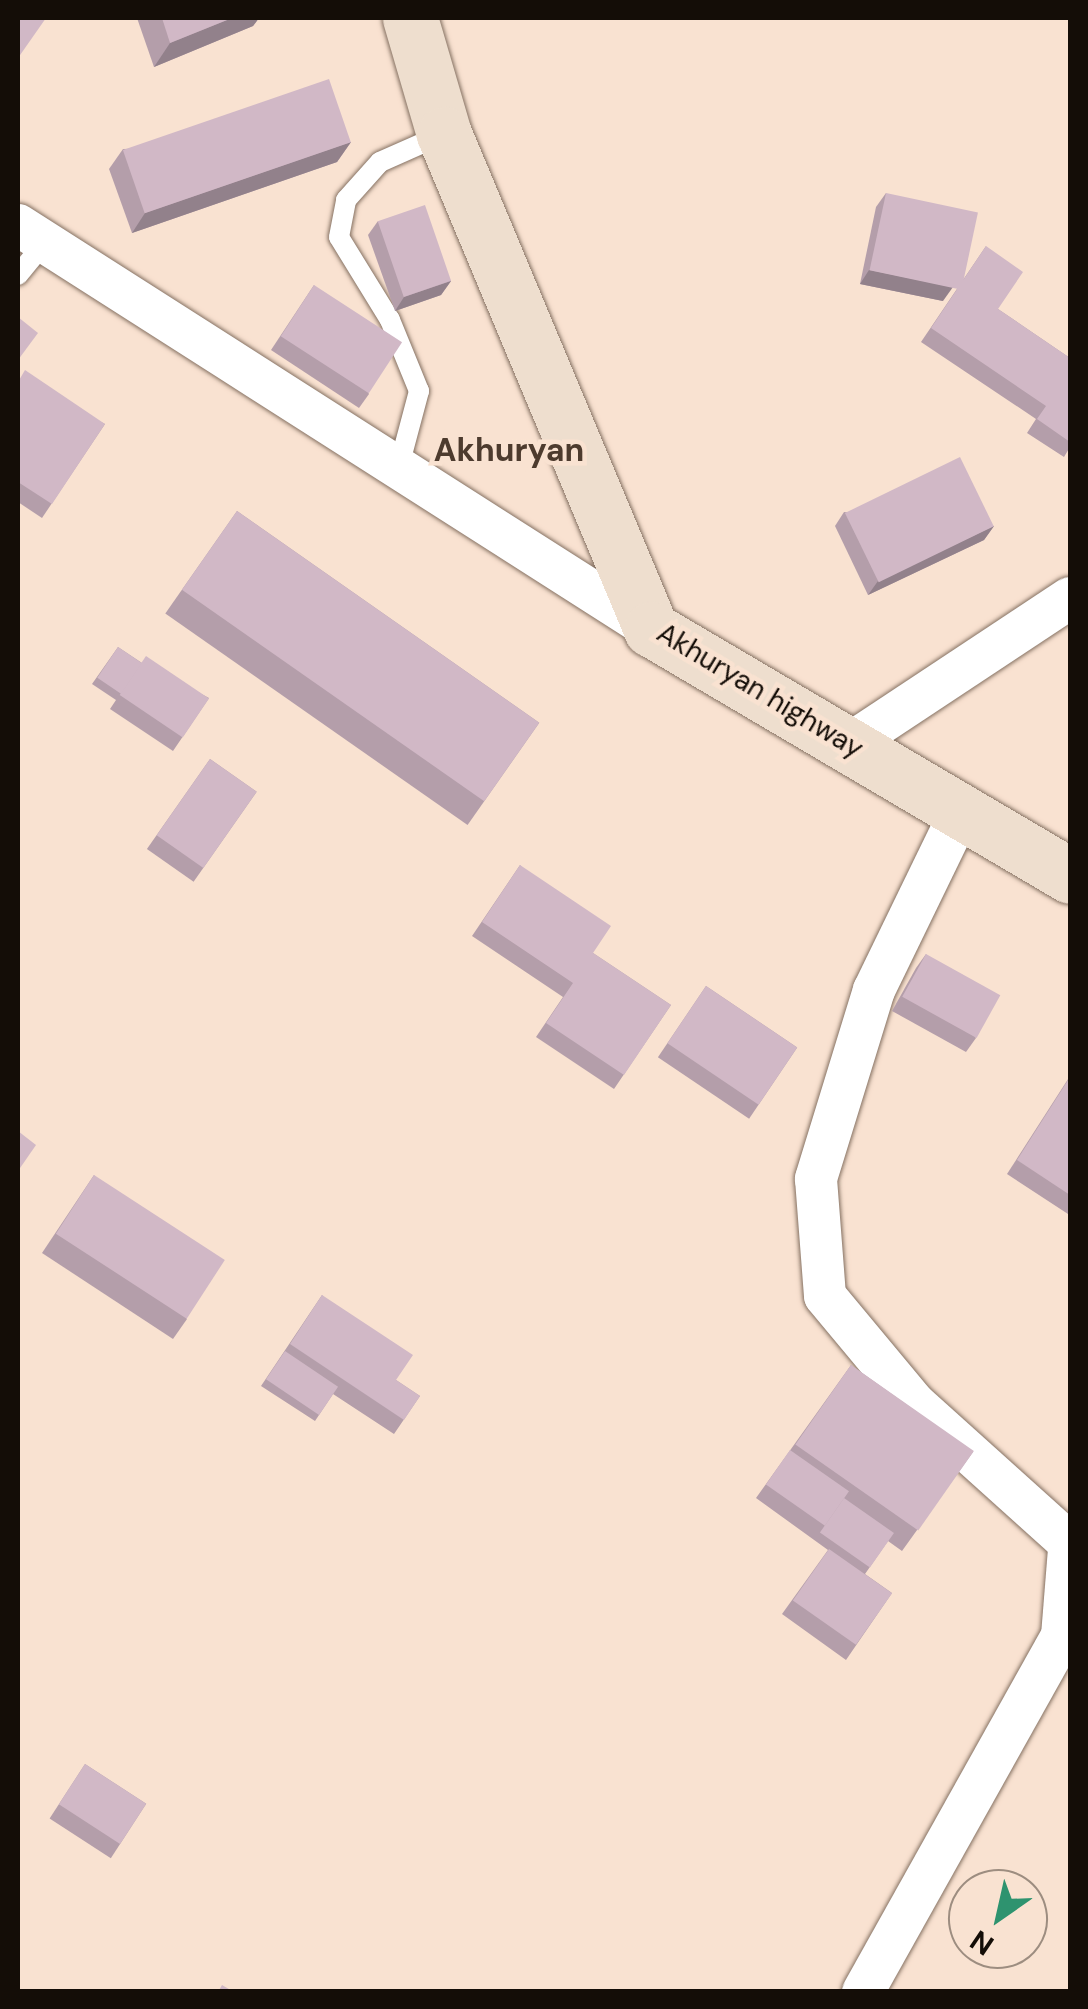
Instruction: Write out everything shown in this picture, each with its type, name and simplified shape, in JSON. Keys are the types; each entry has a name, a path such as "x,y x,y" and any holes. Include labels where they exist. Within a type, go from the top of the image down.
{"main road":[{"name":"Akhuryan highway","path":"410,18 444,134 651,628 1070,876"}],"street":[{"path":"31,233 398,472 651,628"},
{"path":"848,745 1070,598"},
{"path":"863,1992 1062,1636 1069,1539 914,1404 825,1296 816,1179 874,990 960,811"}],"lane":[{"path":"398,472 419,392 390,320 339,237 346,200 380,162 444,134"},
{"path":"18,274 31,233"}],"building":[{"path":"18,18 46,18 18,58"},
{"path":"162,18 232,18 170,43"},
{"path":"329,79 351,142 145,213 123,150"},
{"path":"886,193 978,213 962,290 870,270"},
{"path":"425,205 451,281 404,297 378,221"},
{"path":"986,246 1023,272 998,309 1070,358 1070,442 1037,419 1046,406 931,328"},
{"path":"314,285 402,342 369,393 281,336"},
{"path":"18,317 38,333 18,360"},
{"path":"25,370 105,424 52,504 18,482 18,382"},
{"path":"960,457 994,526 879,582 845,513"},
{"path":"237,511 539,723 484,801 182,590"},
{"path":"118,647 142,663 121,694 97,678"},
{"path":"146,656 209,698 183,737 120,695"},
{"path":"210,759 257,792 203,868 157,835"},
{"path":"520,865 611,926 593,953 671,1005 624,1075 546,1023 573,983 482,922"},
{"path":"926,954 1000,995 977,1038 902,997"},
{"path":"706,986 797,1048 759,1105 667,1043"},
{"path":"1070,1077 1070,1195 1017,1160"},
{"path":"18,1131 36,1145 18,1171"},
{"path":"94,1175 225,1260 187,1319 56,1234"},
{"path":"322,1295 413,1355 396,1380 420,1396 404,1420 290,1344"},
{"path":"285,1351 338,1387 319,1415 266,1379"},
{"path":"851,1365 974,1451 918,1530 795,1444"},
{"path":"790,1450 849,1491 825,1526 766,1484"},
{"path":"844,1498 894,1533 870,1567 820,1532"},
{"path":"829,1549 892,1593 856,1645 793,1601"},
{"path":"85,1764 146,1804 120,1844 59,1804"}],"district":[{"name":"Akhuryan","path":"509,450"}]}
